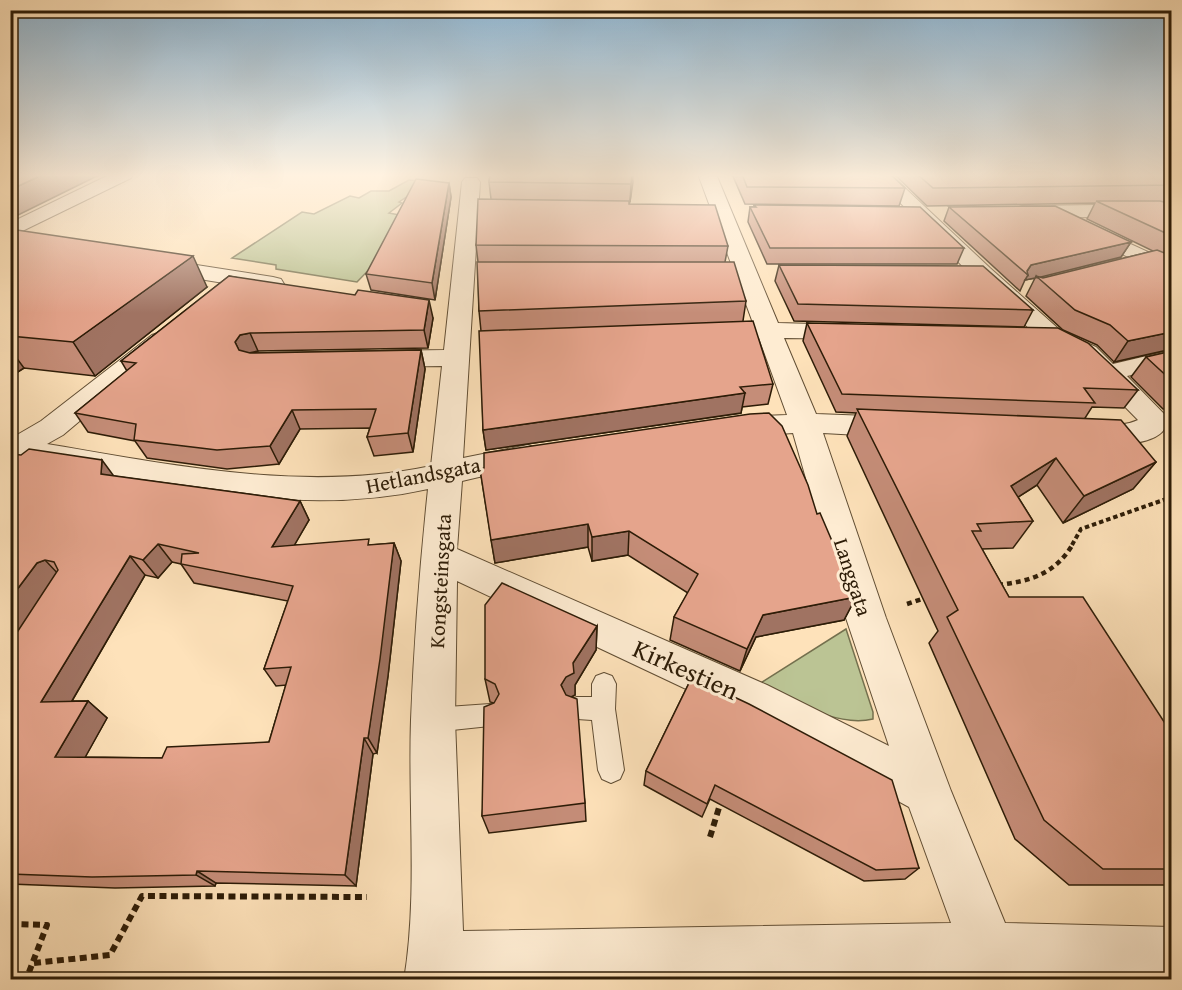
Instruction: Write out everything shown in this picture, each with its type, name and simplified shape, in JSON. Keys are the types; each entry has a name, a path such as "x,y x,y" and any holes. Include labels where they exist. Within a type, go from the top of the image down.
{"street":[{"path":"13,236 41,220"},
{"name":"Kongsteinsgata","path":"433,969 433,720 439,557 447,472 465,347 449,311 475,272 479,220"},
{"name":"Langgata","path":"726,220 805,423 866,618 927,791 995,965"},
{"path":"927,220 982,273 1060,328 1154,419 1151,426 1144,430 1119,435 1063,433"},
{"path":"930,220 966,237 1023,281"},
{"path":"1067,220 1172,272"},
{"path":"1113,268 1148,260"},
{"path":"137,263 293,287"},
{"path":"946,273 982,273"},
{"path":"212,299 237,278"},
{"path":"12,451 52,428 178,327"},
{"path":"1018,336 1060,328"},
{"path":"723,332 770,330 876,332"},
{"path":"351,360 465,347"},
{"path":"1107,374 1172,358"},
{"path":"710,430 744,425 805,423 917,428"},
{"name":"Hetlandsgata","path":"12,451 226,482 297,488 372,488 396,485 498,461 557,452"},
{"name":"Kirkestien","path":"439,557 752,699 927,791"},
{"path":"433,969 995,965 1172,955"}],"lane":[{"path":"604,684 603,709 611,770"},
{"path":"577,708 603,709"},
{"path":"433,720 490,716"}],"path":[{"path":"986,587 1020,582 1052,570 1069,550 1081,530 1172,497"},
{"path":"866,618 928,597"},
{"path":"710,837 724,791"},
{"path":"34,963 110,955 142,896 368,897"},
{"path":"10,924 47,925 26,980"}],"green space":[{"path":"290,220 403,220 384,254 357,282 276,269 276,265 232,258"},
{"path":"846,629 873,712 873,719 859,721 829,716 759,684"}],"building":[{"path":"394,220 443,220 432,283 366,274"},
{"path":"477,220 720,220 728,246 476,245"},
{"path":"756,220 934,220 964,248 770,248"},
{"path":"964,220 1085,220 1131,242 1031,265 1027,271 1028,275"},
{"path":"1138,220 1172,220 1172,236"},
{"path":"10,229 193,256 73,342 10,336"},
{"path":"1157,250 1172,256 1172,332 1128,341 1110,325 1075,310 1036,276 1043,278"},
{"path":"477,262 734,262 746,301 479,311"},
{"path":"779,265 983,266 1033,310 798,304"},
{"path":"229,276 355,295 358,290 429,300 424,330 250,333 240,335 235,342 239,350 250,353 421,350 408,433 367,437 376,409 292,410 270,446 217,450 134,440 136,424 75,413 136,363 121,361"},
{"path":"753,321 773,384 740,387 745,393 483,430 479,331"},
{"path":"807,323 1058,328 1088,343 1138,390 1084,388 1095,403 842,394"},
{"path":"1172,351 1172,381 1146,357"},
{"path":"857,409 1121,420 1156,462 1084,496 1056,458 1011,486 1033,521 977,524 981,531 972,531 1009,597 1083,597 1172,734 1172,869 1103,869 1044,820 947,617 958,610"},
{"path":"769,413 782,426 808,485 817,514 820,513 856,597 763,615 747,649 674,617 698,574 629,531 592,537 588,524 491,540 480,469 484,468 484,453"},
{"path":"29,449 102,460 101,474 300,501 272,547 369,539 368,545 394,543 380,659 368,738 364,738 345,875 197,871 196,875 92,877 10,874 10,643 58,570 54,562 45,560 37,563 10,599 10,454 21,455","holes":["158,544 199,553 182,554 181,564 293,586 264,669 291,667 269,742 167,747 162,758 55,757 88,701 41,702 130,556 143,560"]},
{"path":"502,583 597,626 573,663 574,673 566,677 561,685 566,695 577,699 585,803 482,816 484,707 494,703 499,694 495,684 485,679 485,605"},
{"path":"692,677 749,704 892,780 919,868 876,870 715,785 707,804 646,771"}]}
